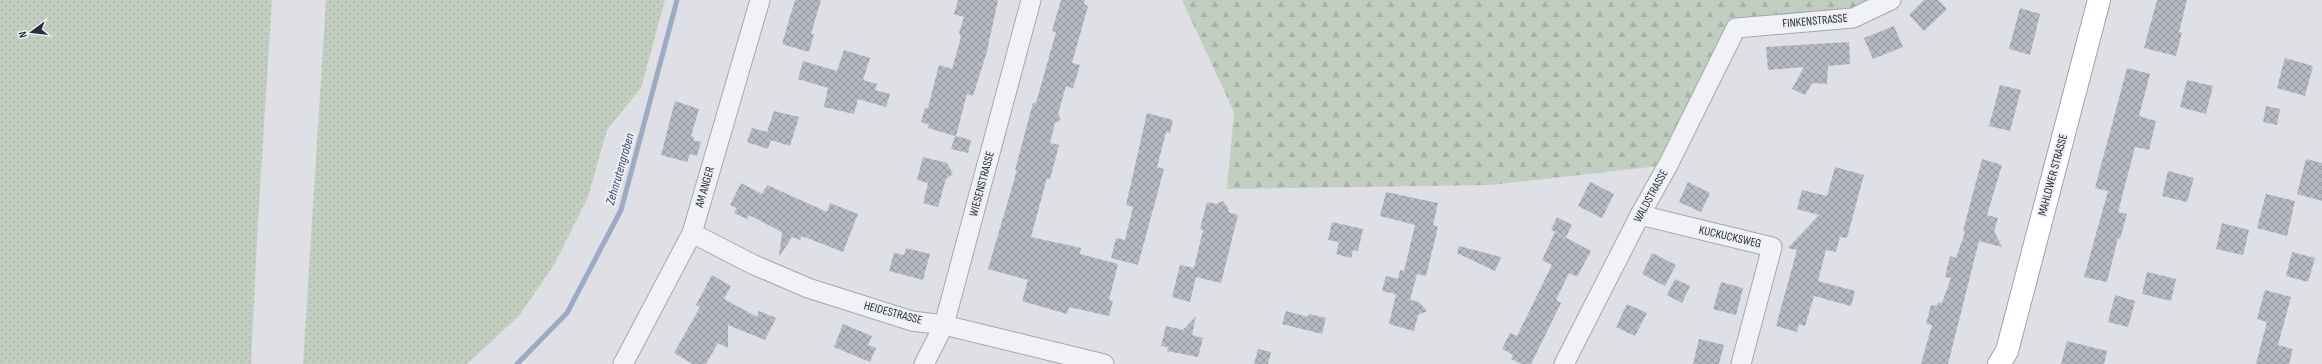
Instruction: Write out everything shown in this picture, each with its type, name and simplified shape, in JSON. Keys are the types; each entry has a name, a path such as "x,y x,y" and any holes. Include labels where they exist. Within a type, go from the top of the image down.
{"main road":[{"name":"MAHLOWER STRASSE","path":"2005,360 2099,0"}],"street":[{"name":"AM ANGER","path":"623,364 692,233 760,0"},
{"name":"WIESENSTRASSE","path":"924,364 944,325 1031,0"},
{"name":"FINKENSTRASSE","path":"1736,28 1853,18 1891,0"},
{"name":"WALDSTRASSE","path":"1564,364 1640,215 1668,165 1736,28"},
{"name":"KUCKUCKSWEG","path":"1640,215 1772,247 1741,364"},
{"name":"HEIDESTRASSE","path":"692,233 752,264 808,288 912,321 944,325 1104,364"}],"green space":[{"path":"0,0 272,0 258,221 251,364 0,364"},
{"path":"326,0 665,0 641,88 607,130 588,197 555,263 519,316 467,364 303,364"},
{"path":"1182,0 1891,0 1853,18 1736,28 1668,165 1490,185 1227,189 1234,112"}],"building":[{"path":"795,0 821,0 811,34 814,34 809,52 782,44"},
{"path":"958,0 998,0 987,51 973,96 967,94 956,136 971,140 968,153 951,149 955,136 928,128 929,125 921,122 925,108 928,108 939,65 952,69 961,37 959,33 964,17 954,14"},
{"path":"1061,0 1085,0 1084,4 1088,6 1072,63 1080,65 1073,88 1066,86 1058,114 1061,120 1055,123 1050,143 1059,145 1050,179 1047,178 1031,237 1081,248 1080,254 1118,264 1109,300 1113,301 1109,316 1069,307 1067,314 1022,301 1028,280 988,269 1017,170 1015,170 1033,103 1036,103 1056,32 1052,31"},
{"path":"1924,0 1938,0 1947,9 1924,31 1909,15"},
{"path":"2157,0 2187,0 2179,32 2182,32 2176,56 2144,48"},
{"path":"2020,8 2040,14 2030,55 2009,49"},
{"path":"1894,26 1903,47 1873,59 1864,38"},
{"path":"1849,42 1850,64 1828,66 1827,84 1812,83 1805,95 1792,89 1804,67 1768,70 1766,47"},
{"path":"844,50 870,58 863,80 877,84 875,90 890,94 886,107 858,99 854,114 824,107 828,88 798,79 803,61 837,71"},
{"path":"2285,58 2313,66 2305,96 2277,88"},
{"path":"2127,68 2150,74 2139,116 2156,121 2149,150 2135,147 2118,212 2127,214 2120,239 2118,238 2107,282 2084,277 2108,191 2095,188"},
{"path":"2187,80 2213,86 2206,114 2180,107"},
{"path":"2000,85 2021,90 2010,131 1989,126"},
{"path":"675,101 699,109 691,136 694,137 693,140 701,142 697,156 690,154 687,162 661,155"},
{"path":"2266,106 2280,109 2277,125 2263,122"},
{"path":"774,111 799,117 790,146 771,140 768,149 747,142 752,128 767,132"},
{"path":"1147,113 1173,120 1170,133 1166,132 1157,167 1164,169 1138,265 1111,258 1116,238 1125,240 1133,207 1126,205"},
{"path":"923,157 947,163 953,174 946,179 938,207 923,203 928,183 917,180"},
{"path":"1982,159 2002,165 1987,215 1998,218 1994,231 2002,247 1979,241 1948,364 1921,364 1932,325 1926,324 1931,305 1937,306 1938,302 1942,303 1951,278 1945,277 1950,256 1956,258 1965,232 1963,231"},
{"path":"2306,159 2322,163 2322,201 2297,194"},
{"path":"1835,167 1864,175 1847,238 1840,237 1836,252 1826,250 1818,281 1855,291 1851,306 1814,296 1805,326 1799,324 1797,332 1776,326 1797,250 1788,248 1819,215 1797,209 1802,190 1827,196"},
{"path":"2168,171 2194,178 2187,202 2162,196"},
{"path":"1590,182 1614,194 1602,218 1578,206"},
{"path":"1688,182 1710,193 1701,212 1679,202"},
{"path":"741,183 762,194 767,185 827,212 830,203 858,214 843,252 802,236 800,240 792,237 779,257 782,232 749,215 747,219 734,213 737,208 730,205"},
{"path":"1386,192 1438,203 1433,225 1438,227 1426,276 1417,274 1410,300 1419,302 1427,311 1418,315 1414,331 1389,324 1396,294 1382,291 1386,276 1398,279 1400,270 1404,271 1415,225 1380,216"},
{"path":"2266,194 2295,201 2287,236 2257,228"},
{"path":"1223,201 1229,209 1228,212 1238,215 1221,283 1196,277 1190,302 1172,297 1180,265 1194,268 1203,230 1200,229 1207,202 1216,204"},
{"path":"1557,217 1572,225 1566,237 1551,230"},
{"path":"1332,222 1363,229 1358,251 1353,250 1351,258 1336,254 1339,242 1328,240"},
{"path":"2222,223 2249,230 2243,255 2216,249"},
{"path":"1555,232 1591,251 1577,277 1569,273 1556,300 1561,303 1531,364 1522,364 1511,359 1513,355 1502,349 1510,333 1517,336 1552,265 1542,260"},
{"path":"1459,246 1501,257 1495,271 1457,253"},
{"path":"906,248 930,254 923,280 889,271 894,253 904,255"},
{"path":"2292,252 2315,258 2308,282 2286,276"},
{"path":"1652,253 1676,265 1665,286 1642,274"},
{"path":"2147,272 2176,279 2171,301 2142,294"},
{"path":"712,275 731,286 724,299 757,317 759,311 776,318 765,340 728,325 728,348 718,343 706,364 693,364 674,353 700,307 696,305"},
{"path":"1675,279 1690,286 1682,303 1667,295"},
{"path":"1721,282 1743,288 1736,315 1713,309"},
{"path":"2265,290 2291,297 2278,345 2293,349 2289,364 2256,364 2267,322 2257,319"},
{"path":"2115,295 2135,301 2128,327 2108,322"},
{"path":"1627,304 1647,313 1635,336 1616,327"},
{"path":"1286,311 1308,317 1309,314 1326,318 1322,334 1282,324"},
{"path":"1196,316 1192,335 1203,338 1198,357 1167,351 1168,347 1161,346 1166,326 1183,330"},
{"path":"843,324 872,336 868,345 876,348 870,362 834,347"},
{"path":"1699,339 1724,345 1719,364 1693,364"},
{"path":"2067,341 2107,351 2104,364 2061,364"},
{"path":"1258,349 1271,352 1268,364 1254,364"}],"waterway":[{"name":"Zehnrutengraben","path":"517,364 567,313 621,210 677,0"}]}
